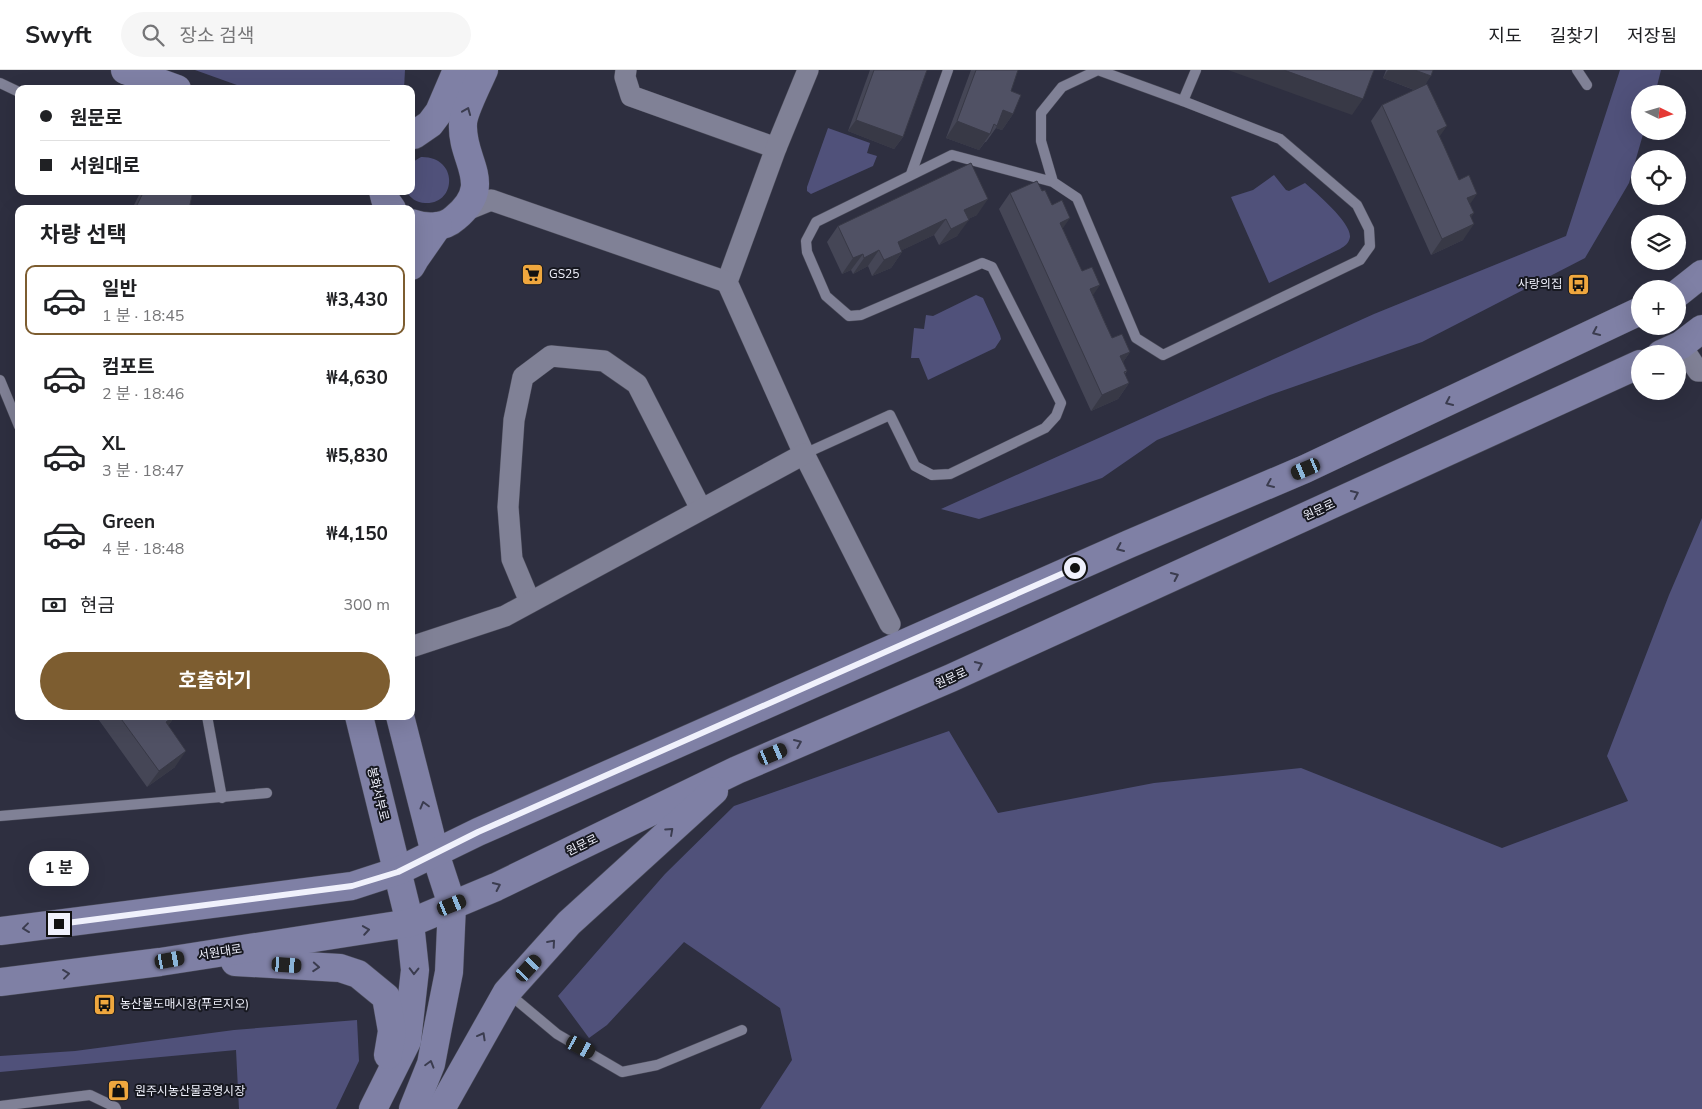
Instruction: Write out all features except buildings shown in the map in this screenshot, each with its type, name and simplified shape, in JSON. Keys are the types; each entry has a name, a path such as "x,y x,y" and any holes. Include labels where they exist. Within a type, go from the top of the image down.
{"main road":[{"path":"126,70 166,85"},
{"path":"415,133 430,124 440,112 457,70"},
{"path":"415,256 424,225 452,221 464,211 472,197 476,182 463,121 484,70"},
{"path":"415,134 429,132 444,135 457,142 471,160"},
{"path":"1686,287 1702,274"},
{"path":"0,931 352,886 398,872 478,832 1102,556 1306,469 1631,315"},
{"name":"원문로","path":"410,923 496,887 738,770 951,678 1631,368"},
{"name":"봉화서부로","path":"360,720 410,923"},
{"path":"401,720 436,853 452,905 449,972 431,1064 413,1109"},
{"path":"441,1109 507,992 569,923 738,770"},
{"path":"375,1106 407,1041 416,970 410,923"},
{"name":"서원대로","path":"0,982 180,958 410,923"},
{"path":"180,958 340,968 358,974 386,997 392,1031 375,1106"}],"street":[{"path":"626,70 624,77 631,96 776,148"},
{"path":"808,70 776,148 727,282 804,454 890,624"},
{"path":"471,160 491,200"},
{"path":"464,211 491,200 727,282"},
{"path":"1681,343 1698,371 1702,371"},
{"path":"530,602 512,559 508,507 514,420 523,378 551,356 604,361 637,384 702,509"},
{"path":"415,646 505,616 804,454"}],"lane":[{"path":"911,174 948,70"},
{"path":"804,454 890,415 915,466 932,475 950,474 1045,428 1056,416 1061,403 992,267 982,263 861,315 849,316 826,296 807,252 806,242 816,222 952,155 1054,182 1078,198 1136,338 1163,355 1360,260 1370,246 1369,229 1357,205 1280,139 1184,100 1098,70 1062,87 1041,113 1041,141 1054,182"},
{"path":"1184,100 1196,70"},
{"path":"1577,70 1587,85"},
{"path":"0,83 15,90"},
{"path":"0,380 15,416"},
{"path":"208,720 222,798"},
{"path":"0,816 267,794"},
{"path":"507,992 556,1034 622,1072 657,1066 742,1030"},
{"path":"0,1106 90,1095 116,1109"}],"shaded area":[{"path":"195,70 405,70 404,85 237,85"},
{"path":"1620,70 1661,70 1657,85 1631,85 1631,140 1641,140 1639,150 1631,150 1631,176 1629,183 1585,258 1422,342 1270,395 1157,440 1102,478 979,519 941,509 1374,314 1566,236"},
{"path":"828,128 870,143 867,153 877,156 873,166 811,194 807,191 807,187"},
{"path":"421,157 433,159 442,164 447,172 449,180 448,189 443,197 436,202 419,202 409,195 415,195 415,161"},
{"path":"1274,175 1286,190 1289,191 1305,183 1339,216 1349,231 1350,237 1349,241 1340,249 1269,283 1231,197 1253,190"},
{"path":"976,295 983,298 1001,339 995,348 928,380 919,358 911,358 914,328 924,329 926,315 933,316"},
{"path":"1702,518 1702,1109 760,1109 792,1060 780,1008 684,942 607,1025 589,1038 558,996 665,874 734,806 949,731 998,813 1154,783 1301,768 1502,848 1628,801 1607,756 1669,595"},
{"path":"357,1020 359,1061 336,1109 239,1109 236,1050 0,1072 0,1056 75,1051 234,1030"}],"place":[{"name":"GS25","path":"533,274"},
{"name":"사랑의집","path":"1578,284"},
{"name":"농산물도매시장(푸르지오)","path":"104,1004"},
{"name":"원주시농산물공영시장","path":"119,1091"}],"route":[{"path":"59,924 352,886 398,872 478,832 1075,568"}]}
